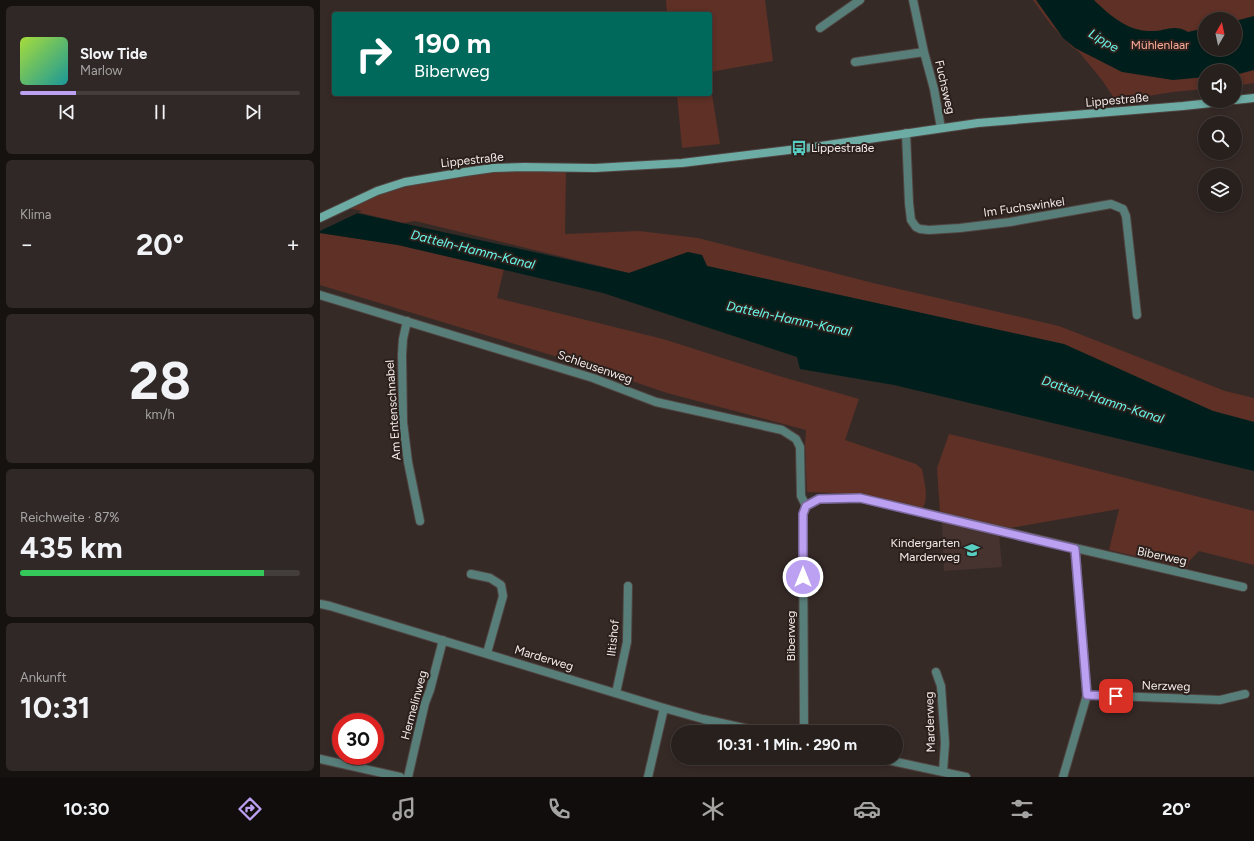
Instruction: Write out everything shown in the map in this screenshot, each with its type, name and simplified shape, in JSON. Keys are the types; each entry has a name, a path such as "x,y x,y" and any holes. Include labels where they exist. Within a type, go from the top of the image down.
{"main road":[{"path":"1242,99 1254,98"},
{"name":"Lippestraße","path":"320,218 377,191 405,182 465,172 501,168 595,168 682,163 814,147 993,121 1198,105"}],"street":[{"path":"820,28 860,0"},
{"name":"Fuchsweg","path":"913,0 924,52 934,89 941,128"},
{"name":"Fuchsweg","path":"855,62 924,52"},
{"name":"Im Fuchswinkel","path":"906,133 909,203 911,220 916,227 929,230 960,228 1010,222 1110,204 1123,209 1126,216 1136,314"},
{"name":"Schleusenweg","path":"320,295 593,378 656,402 782,430 796,439 800,447 801,496 806,506"},
{"name":"Am Entenschnabel","path":"407,321 403,339 402,355 404,422 408,462 420,521"},
{"name":"Biberweg","path":"804,725 803,514 806,506 819,499 860,498 1243,587"},
{"path":"1063,777 1087,695 1075,549"},
{"path":"471,574 490,578 502,585 503,596 487,653"},
{"name":"Iltishof","path":"616,693 627,642 628,586"},
{"name":"Marderweg","path":"320,604 444,640 664,708 732,725"},
{"name":"Hermelinweg","path":"408,777 425,703 444,640"},
{"name":"Marderweg","path":"936,672 941,686 945,743 943,772"},
{"name":"Nerzweg","path":"1087,695 1220,700 1245,694"},
{"path":"648,777 664,708"},
{"path":"320,759 400,777"},
{"name":"Marderweg","path":"903,763 966,777"}],"shaded area":[{"name":"Kindergarten Marderweg","path":"942,522 999,534 1002,567 944,571"}],"green space":[{"path":"666,0 765,0 773,61 712,72 712,12 667,12"},
{"name":"Mühlenlaar","path":"1033,0 1254,0 1254,83 1242,85 1242,64 1198,64 1198,90 1116,101 1102,80 1079,52 1072,47 1051,25"},
{"path":"712,94 720,144 682,148 677,96 712,96"},
{"path":"501,169 566,169 565,234 639,231 698,238 873,283 1059,326 1225,391 1254,398 1254,422 1213,411 960,322 707,266 702,255 688,252 629,273 415,221 403,223 344,209 376,196 432,179"},
{"path":"320,233 398,245 504,269 497,298 663,339 779,376 859,399 845,440 916,464 922,469 926,494 925,504 923,508 860,494 807,492 805,444 806,430 667,393 594,368 320,285"},
{"path":"949,434 1254,511 1254,565 1199,551 1189,561 1187,568 1109,550 1119,509 1010,528 940,512 937,468"}],"water":[{"name":"Lippe","path":"1036,0 1094,0 1119,21 1141,30 1155,31 1178,28 1188,32 1198,30 1198,56 1242,56 1242,19 1254,16 1254,70 1242,73 1242,64 1198,64 1198,78 1173,80 1122,72 1075,48 1063,38"},
{"name":"Datteln-Hamm-Kanal","path":"320,205 629,273 688,252 702,255 707,266 1064,344 1213,411 1254,422 1254,471 894,385 800,369 797,357 603,293 398,245 320,233"}],"pier":[{"path":"323,203 362,211 320,231 320,204"}],"place":[{"name":"Lippestraße","path":"799,148"},
{"name":"Kindergarten Marderweg","path":"972,550"}],"route":[{"path":"803,577 803,514 806,506 819,499 860,498 1075,549 1087,695 1116,696"}]}
